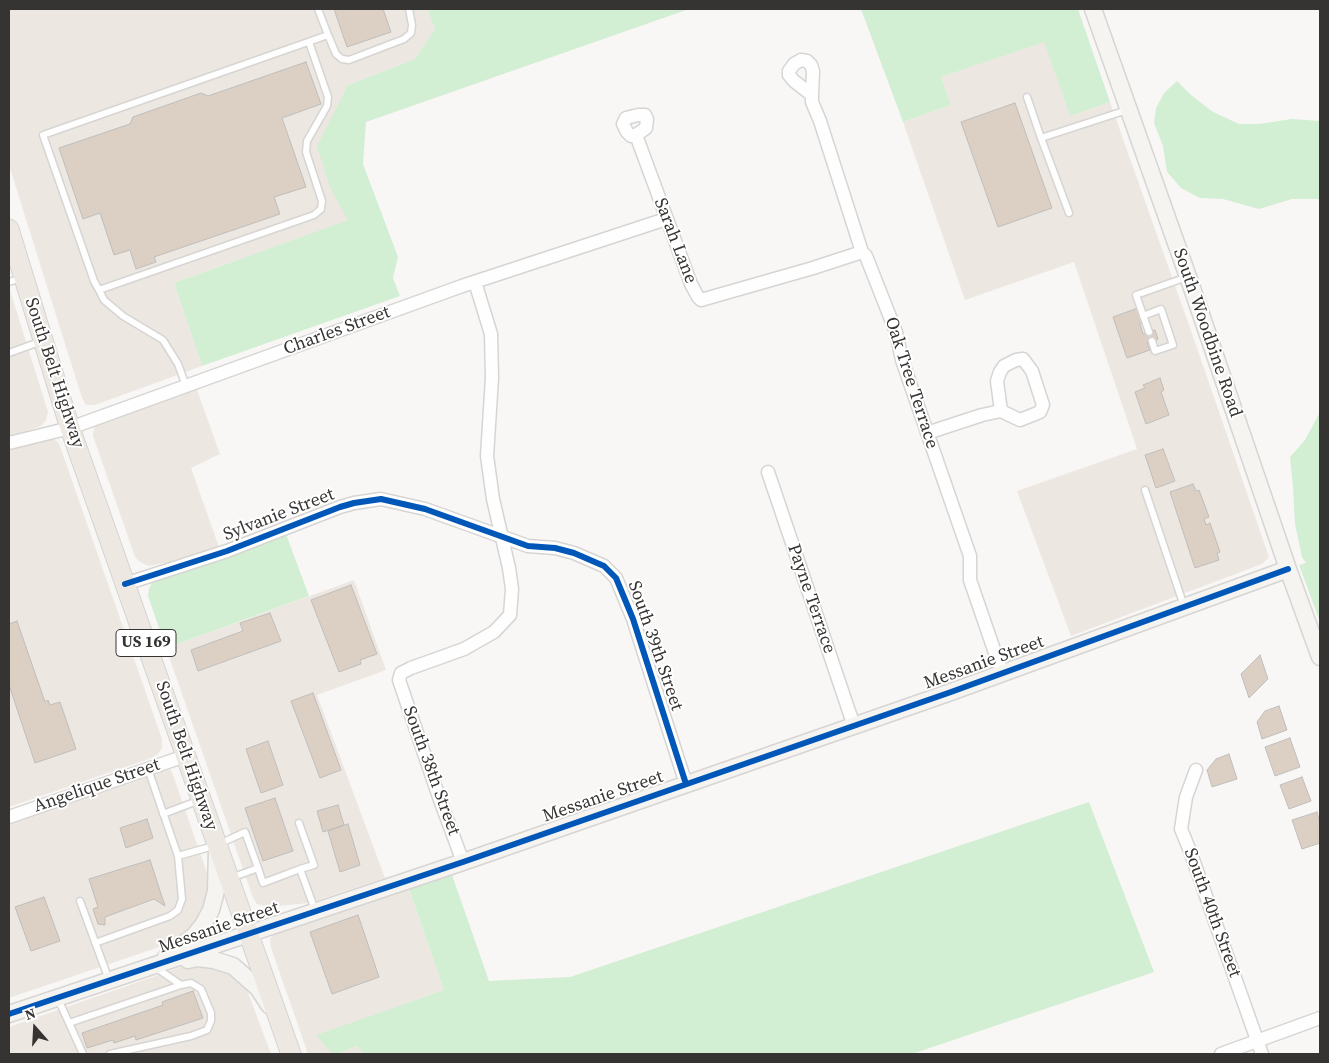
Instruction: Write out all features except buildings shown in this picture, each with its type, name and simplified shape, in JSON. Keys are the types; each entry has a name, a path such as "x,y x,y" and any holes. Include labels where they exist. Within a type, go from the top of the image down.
{"main road":[{"name":"South Belt Highway","path":"9,233 16,280 43,340 70,428 291,1054"}],"street":[{"name":"South Woodbine Road","path":"1093,9 1189,277 1288,569 1320,657"},
{"name":"Oak Tree Terrace","path":"812,95 812,102 862,252 866,256 896,332 902,360 970,556 970,580 1002,673"},
{"name":"Sarah Lane","path":"636,135 691,284 698,297 702,300 862,252"},
{"name":"Charles Street","path":"9,443 70,428 474,282 666,219"},
{"path":"474,282 491,334 492,378 487,456 493,499 503,537"},
{"path":"928,433 1000,411 1020,420 1040,412 1043,405 1032,371 1023,359 1004,366 1000,372 998,381 1000,411"},
{"name":"Payne Terrace","path":"768,472 854,726"},
{"name":"Sylvanie Street","path":"125,584 227,551 354,503 381,500 425,509 503,537"},
{"name":"South 38th Street","path":"463,862 399,680 401,673 410,668 464,649 494,632 510,615 512,589 503,537"},
{"name":"South 39th Street","path":"503,537 528,546 555,548 574,553 604,566 616,578 633,618 686,784"},
{"name":"Messanie Street","path":"9,1014 463,862 854,726 1288,569"},
{"name":"Angelique Street","path":"9,817 185,756"},
{"name":"South 40th Street","path":"1196,770 1186,797 1181,830 1194,860 1259,1048"},
{"path":"153,966 194,936 203,925 211,910 216,891 217,845"},
{"path":"153,966 197,958 214,960 233,966 258,988 278,1018"},
{"path":"1221,1054 1259,1048 1320,1018"}],"lane":[{"path":"318,9 336,54 342,59 349,60 404,39 410,33 412,25 409,9"},
{"path":"186,386 178,364 164,340 123,316 104,300 94,281 43,135 328,35"},
{"path":"99,290 314,215 322,209 322,201 306,152 307,141 327,106 328,97 309,42"},
{"path":"1027,97 1069,213"},
{"path":"1041,138 1128,110"},
{"path":"1149,332 1136,295 1189,277"},
{"path":"1143,316 1161,309 1173,345 1155,351 1152,342"},
{"path":"9,353 43,340"},
{"path":"1145,490 1184,606"},
{"path":"95,943 170,916 178,910 182,899 178,856 148,769"},
{"path":"163,814 201,800"},
{"path":"178,856 217,845 245,832 263,883 314,865 299,823"},
{"path":"229,879 258,868"},
{"path":"300,869 316,911"},
{"path":"80,902 109,982"},
{"path":"153,966 181,985"},
{"path":"69,1023 181,985 191,983 201,989 211,1013 212,1021 207,1030 191,1036 110,1054"},
{"path":"58,999 83,1054"}],"shaded area":[{"path":"9,9 427,9 435,29 415,59 348,85 331,190 349,220 174,283 202,366 95,405 86,405 82,398 9,165"},
{"path":"1044,41 1070,116 1110,102 1269,557 1262,564 1071,636 1017,491 1137,449 1074,262 965,300 903,122 951,105 941,77"},
{"path":"9,287 48,412 46,420 41,426 9,437"},
{"path":"196,387 220,454 191,468 219,547 166,563 148,566 135,557 93,436 94,428 100,422"},
{"path":"52,439 57,441 60,446 162,739 162,748 157,755 149,759 9,807 9,449 40,440"},
{"path":"354,580 386,670 317,695 385,878 309,903 268,907 257,904 253,898 166,648"},
{"path":"163,768 171,770 209,878 209,896 205,912 188,934 168,944 9,998 9,820"},
{"path":"408,886 444,990 317,1035 332,1054 308,1054 271,948 270,939 275,932"},
{"path":"203,964 220,968 246,987 271,1054 9,1054 9,1027 184,966"},
{"path":"357,1046 364,1054 337,1054"}],"green space":[{"path":"427,9 689,9 366,122 363,164 398,257 393,278 400,296 202,366 174,283 348,220 331,190 317,146 348,85 415,59 435,29"},
{"path":"861,9 1078,9 1110,102 1070,116 1044,42 941,77 951,105 903,122"},
{"path":"1177,81 1213,112 1239,124 1259,124 1292,119 1320,121 1320,199 1292,199 1259,209 1223,199 1200,198 1181,188 1167,172 1163,146 1154,123 1156,108 1164,93"},
{"path":"1320,412 1320,622 1299,565 1306,563 1302,557 1295,524 1290,457 1305,440"},
{"path":"286,534 309,596 166,648 148,596 149,588 153,581 203,566"},
{"path":"1089,802 1154,972 912,1054 364,1054 357,1046 337,1054 332,1054 316,1035 444,990 408,886 451,872 489,981 570,977"}],"cycle path":[{"path":"125,584 227,551 340,507 381,499 425,509 528,546 555,548 574,553 604,566 616,578 633,619 686,784"},
{"path":"9,1014 463,862 951,692 1288,569"}]}
